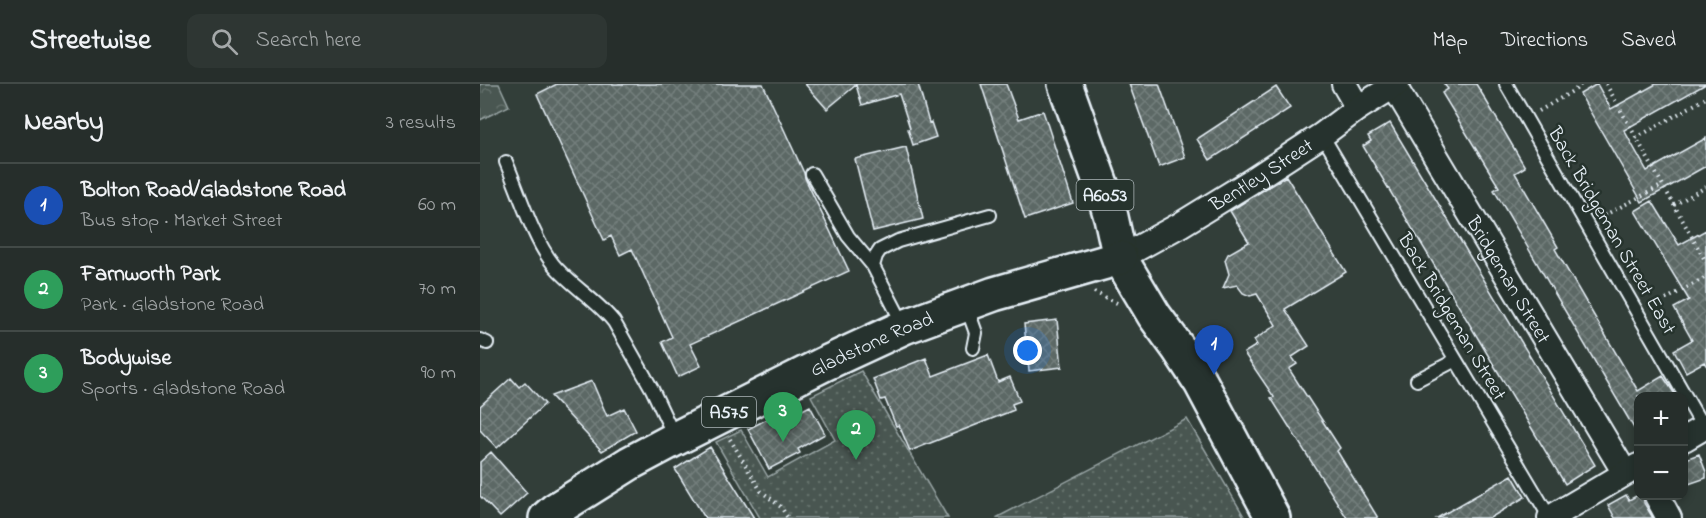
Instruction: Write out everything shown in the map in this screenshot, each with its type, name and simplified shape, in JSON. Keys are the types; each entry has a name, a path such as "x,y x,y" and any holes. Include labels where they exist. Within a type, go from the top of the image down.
{"main road":[{"name":"A6053","path":"1065,84 1112,217 1120,258 1154,315 1201,384 1273,518"},
{"name":"Gladstone Road","path":"553,515 630,463 717,417 904,327 1002,291 1120,258"}],"street":[{"path":"1344,84 1358,108"},
{"name":"Bentley Street","path":"1120,258 1180,225 1322,135 1358,108 1395,85"},
{"name":"Bridgeman Street","path":"1395,85 1632,470"},
{"path":"1550,518 1632,470"},
{"path":"1660,500 1669,518"}],"lane":[{"name":"Back Bridgeman Street East","path":"1506,84 1639,315 1700,431"},
{"name":"Back Bridgeman Street","path":"1322,135 1550,518"},
{"path":"506,162 542,249 564,277 606,312 614,322 652,389 675,439"},
{"path":"812,174 848,236 873,266 904,327"},
{"path":"873,266 880,250 898,241 990,214"},
{"path":"966,304 976,333 973,348"},
{"path":"1417,380 1456,360"}],"path":[{"path":"1525,118 1581,84"},
{"path":"1606,84 1706,262"},
{"path":"1636,138 1706,98"},
{"path":"1587,225 1663,185"},
{"path":"1674,205 1706,187"},
{"path":"1639,315 1706,277"},
{"path":"1086,292 1093,292 1115,302 1122,309"},
{"path":"717,417 761,491 781,507 788,518"}],"green space":[{"path":"480,84 499,84 509,106 480,120"},
{"path":"861,371 948,518 760,518 716,442 741,430 768,477 835,440 811,396"},
{"path":"1187,419 1245,518 996,518"}],"building":[{"path":"557,84 763,84 849,271 690,344 701,366 678,377 662,342 672,337 632,249 620,255 611,236 604,240 537,94"},
{"path":"805,84 918,84 929,123 931,122 936,137 913,145 899,94 862,105 856,85 827,109"},
{"path":"981,84 1006,84 1019,119 1043,111 1073,203 1025,219"},
{"path":"1129,84 1159,84 1185,157 1159,167"},
{"path":"1444,84 1476,84 1525,167 1515,173 1558,247 1555,249 1638,391 1663,376 1673,392 1634,392 1634,428 1494,190 1499,187 1442,93 1448,89"},
{"path":"1597,84 1611,109 1656,84 1706,84 1624,130 1647,171 1706,138 1706,166 1642,202 1580,94"},
{"path":"1276,87 1290,108 1210,160 1197,139"},
{"path":"1390,123 1595,465 1565,484 1363,146 1371,141 1368,136"},
{"path":"906,147 923,219 873,231 855,159"},
{"path":"1286,176 1346,272 1285,309 1309,346 1292,357 1297,364 1289,369 1340,448 1337,451 1378,518 1347,518 1271,398 1274,397 1244,353 1257,345 1254,340 1276,325 1257,294 1250,296 1243,293 1237,285 1223,288 1229,274 1225,260 1228,254 1249,242 1230,211"},
{"path":"1652,201 1679,245 1706,230 1706,365 1704,362 1686,372 1674,350 1692,340 1674,308 1689,300 1635,211"},
{"path":"1057,320 1062,367 1029,371 1024,324"},
{"path":"988,355 998,382 1010,377 1020,401 1012,404 1014,410 910,451 885,399 881,400 873,379 926,358 933,376"},
{"path":"511,378 519,387 525,382 545,404 497,448 480,430 480,406"},
{"path":"592,381 607,416 624,408 636,431 602,451 551,396"},
{"path":"810,406 825,434 798,449 800,453 769,469 748,429 779,413 783,420"},
{"path":"710,447 754,518 705,518 675,469"},
{"path":"491,452 527,493 500,517 480,496 480,462"},
{"path":"1699,454 1706,478 1688,484 1688,458"},
{"path":"1512,475 1525,497 1490,518 1437,518"},
{"path":"1626,495 1629,500 1634,497 1634,500 1644,500 1653,518 1615,518 1608,505"}],"place":[{"name":"Bolton Road/Gladstone Road","path":"1214,375"},
{"name":"Bodywise","path":"783,442"},
{"name":"Farnworth Park","path":"856,460"}]}
